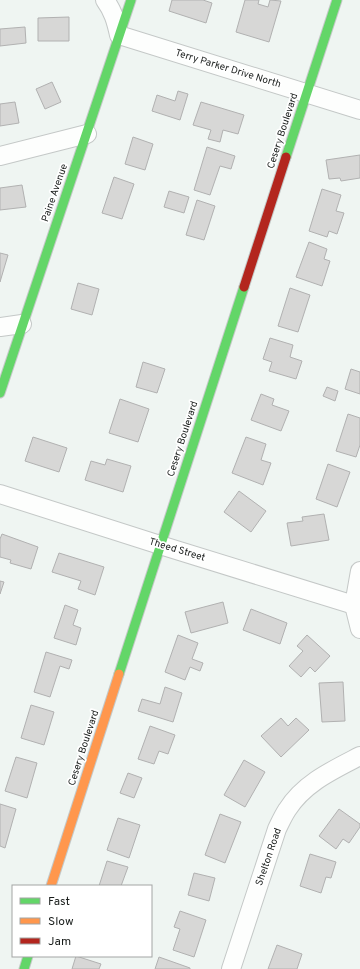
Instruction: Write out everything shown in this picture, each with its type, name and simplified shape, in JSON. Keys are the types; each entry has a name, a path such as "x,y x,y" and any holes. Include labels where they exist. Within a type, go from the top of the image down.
{"main road":[{"name":"Paine Avenue","path":"0,393 131,0"},
{"name":"Cesery Boulevard","path":"51,885 337,0"},
{"path":"24,969 28,957"}],"street":[{"path":"105,0 111,8 119,35"},
{"name":"Terry Parker Drive North","path":"119,35 360,110"},
{"path":"0,156 87,134"},
{"path":"0,327 22,324"},
{"name":"Theed Street","path":"0,494 160,546 354,605"},
{"path":"360,571 354,605 360,629"},
{"name":"Shelton Road","path":"231,969 277,829 288,809 304,790 322,776 360,756"}],"building":[{"path":"172,0 203,0 212,3 206,23 169,11"},
{"path":"245,0 259,0 258,4 268,7 270,0 281,1 269,42 236,32"},
{"path":"69,17 69,41 38,41 38,18"},
{"path":"25,27 26,43 0,46 0,29"},
{"path":"52,82 61,102 45,109 36,89"},
{"path":"178,91 188,94 180,120 152,111 157,95 175,101"},
{"path":"15,102 19,123 0,126 0,104"},
{"path":"201,102 244,115 238,134 223,130 220,142 208,139 211,130 193,125"},
{"path":"133,137 153,144 145,170 125,164"},
{"path":"207,147 235,156 231,169 220,166 210,195 194,190"},
{"path":"360,155 360,178 341,181 340,178 329,179 326,160"},
{"path":"114,177 134,184 122,219 102,213"},
{"path":"22,185 26,207 0,210 0,188"},
{"path":"322,189 341,195 336,211 344,213 337,234 329,231 327,237 309,231"},
{"path":"169,191 189,197 184,213 164,207"},
{"path":"197,200 215,206 204,240 186,235"},
{"path":"309,242 327,249 324,259 330,261 322,286 296,277"},
{"path":"0,253 8,255 0,282"},
{"path":"78,283 99,289 92,315 71,309"},
{"path":"290,288 310,295 298,332 278,326"},
{"path":"270,338 293,345 290,357 302,361 296,379 269,371 272,362 263,359"},
{"path":"143,362 165,369 157,393 136,387"},
{"path":"351,369 360,372 360,394 345,389"},
{"path":"327,387 338,391 335,401 323,396"},
{"path":"261,394 274,399 272,405 289,411 281,431 251,420"},
{"path":"120,399 149,409 138,442 109,433"},
{"path":"348,414 360,418 360,445 356,457 336,451"},
{"path":"33,437 67,448 59,472 25,461"},
{"path":"246,437 266,444 261,460 271,463 263,485 232,473"},
{"path":"107,459 131,466 123,492 85,480 91,461 105,465"},
{"path":"328,464 350,472 337,507 316,499"},
{"path":"239,491 266,511 251,532 224,512"},
{"path":"324,514 329,540 291,546 287,523 303,521 302,517"},
{"path":"2,534 38,547 31,569 10,563 11,560 0,557 0,539"},
{"path":"59,553 104,567 95,595 78,589 81,581 52,572"},
{"path":"0,581 4,582 0,594"},
{"path":"223,602 228,623 191,633 185,612"},
{"path":"65,605 78,610 73,625 81,628 76,645 54,638"},
{"path":"251,609 287,623 280,644 243,630"},
{"path":"178,635 198,643 192,659 203,663 200,671 190,667 185,680 165,672"},
{"path":"307,635 330,656 315,672 310,667 301,677 289,666 303,651 297,646"},
{"path":"46,652 72,660 69,669 60,666 50,697 34,692"},
{"path":"343,682 345,721 322,722 319,683"},
{"path":"165,687 182,693 173,722 138,711 142,699 160,704"},
{"path":"31,705 54,712 44,745 21,738"},
{"path":"281,718 288,726 296,718 309,730 281,757 261,736"},
{"path":"150,726 175,735 168,754 159,751 154,764 138,759"},
{"path":"16,757 37,763 27,798 5,791"},
{"path":"244,760 265,772 245,807 224,795"},
{"path":"128,773 142,778 134,798 120,793"},
{"path":"0,804 16,809 5,848 0,846"},
{"path":"339,809 360,824 360,827 349,843 343,839 336,849 319,836"},
{"path":"220,814 241,822 225,863 205,855"},
{"path":"118,818 140,825 129,858 107,850"},
{"path":"310,854 336,862 331,878 326,877 321,893 300,886"},
{"path":"107,861 128,867 121,885 99,885"},
{"path":"194,873 215,878 209,901 188,895"},
{"path":"180,911 206,920 194,957 173,950 180,929 174,927"},
{"path":"277,945 302,954 297,969 268,969"},
{"path":"76,957 101,964 99,969 72,969"},
{"path":"159,957 190,968 190,969 155,969"}],"traffic: fast":[{"path":"0,393 131,0"},
{"path":"286,157 337,0"},
{"path":"119,674 244,287"},
{"path":"24,969 28,957"}],"traffic: slow":[{"path":"51,885 119,674"}],"traffic: jam":[{"path":"244,287 286,157"}]}
